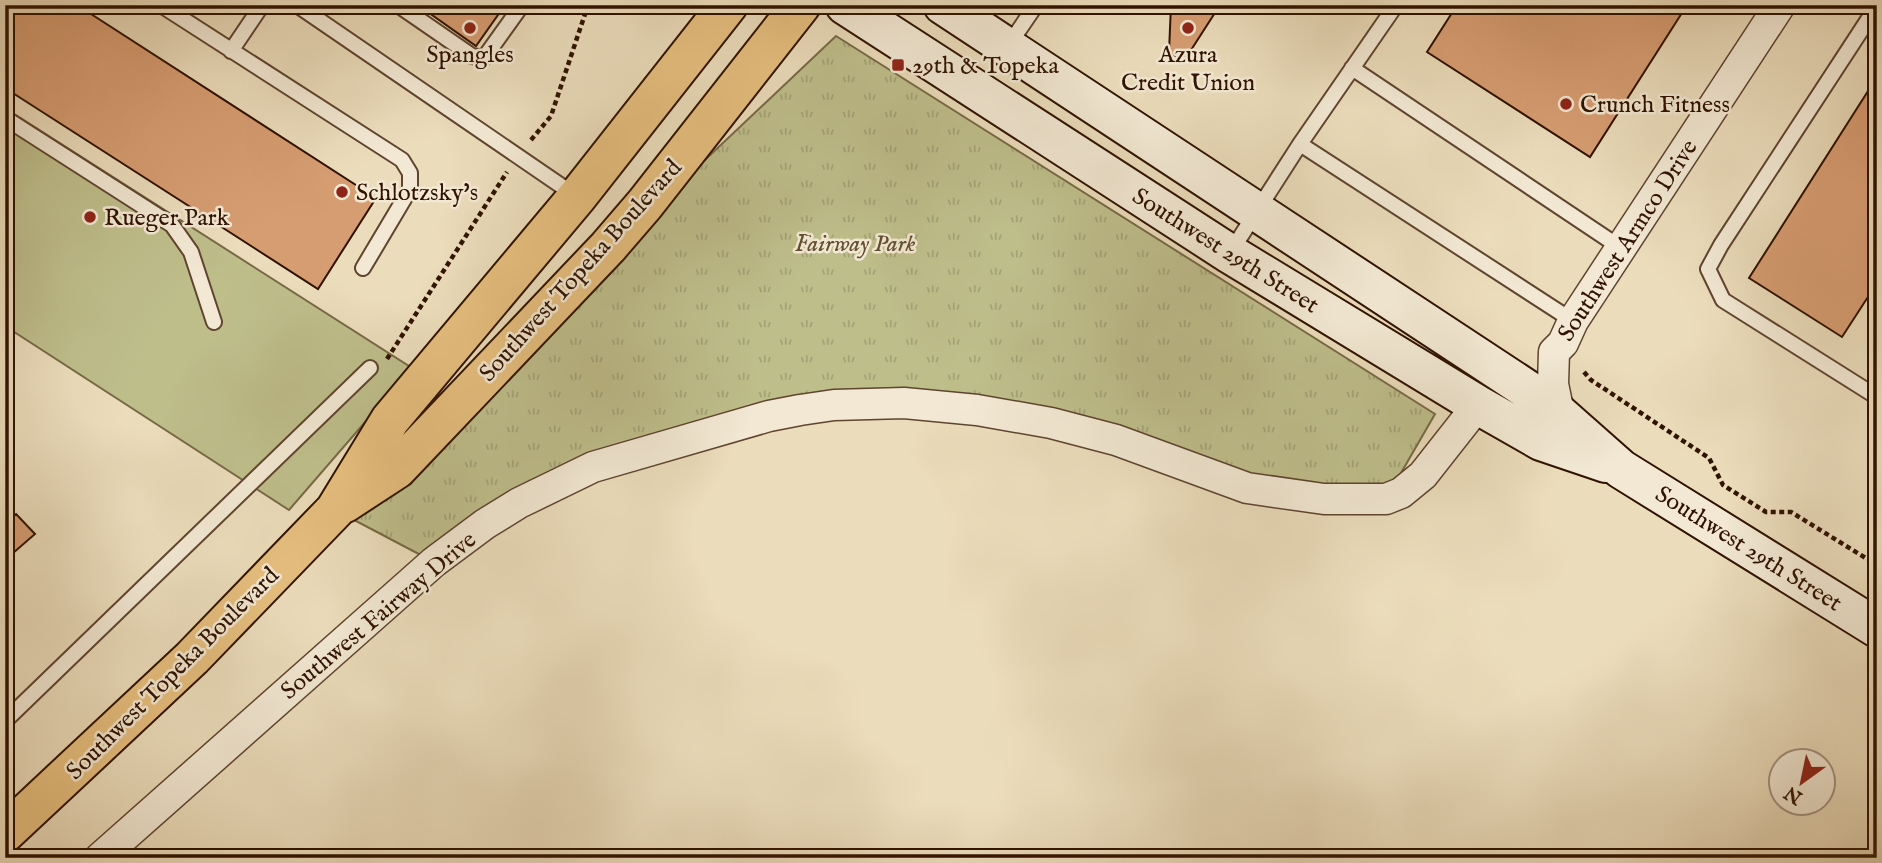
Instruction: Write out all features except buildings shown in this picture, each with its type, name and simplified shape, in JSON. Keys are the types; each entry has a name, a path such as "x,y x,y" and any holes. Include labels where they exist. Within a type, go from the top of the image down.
{"main road":[{"name":"Southwest Topeka Boulevard","path":"335,510 390,420 577,197 728,5"},
{"name":"Southwest Topeka Boulevard","path":"5,833 66,779 192,658 335,510 397,469 608,247 645,204 801,5"},
{"name":"Southwest 29th Street","path":"845,5 1230,254 1478,405 1541,441 1621,469"},
{"name":"Southwest 29th Street","path":"943,5 1543,400 1621,469 1877,628"}],"street":[{"name":"Southwest Armco Drive","path":"1559,413 1553,384 1554,352 1780,5"},
{"name":"Southwest Fairway Drive","path":"100,858 434,562 485,524 519,503 593,467 769,416 834,405 904,403 977,410 1051,423 1116,440 1247,488 1324,499 1386,499 1401,493 1423,475 1478,405"}],"lane":[{"path":"161,5 402,160 410,173 410,189 363,268"},
{"path":"231,51 262,5"},
{"path":"296,5 577,197"},
{"path":"398,5 472,56 484,58 522,5"},
{"path":"1008,47 1036,5"},
{"path":"1230,254 1300,144 1395,5"},
{"path":"1877,6 1708,269 1723,300 1877,397"},
{"path":"1352,68 1621,248"},
{"path":"5,118 172,225 191,252 214,322"},
{"path":"1300,144 1568,332"},
{"path":"5,721 370,368"}],"path":[{"path":"370,368 383,367 518,155 551,116 588,5"},
{"path":"1568,332 1591,380 1709,458 1723,485 1766,512 1791,512 1877,565"}],"green space":[{"name":"Fairway Park","path":"836,36 1435,414 1386,499 1247,488 1051,423 834,405 593,467 434,562 335,510"},
{"name":"Rueger Park","path":"5,108 412,368 289,510 5,326"}],"place":[{"name":"Spangles","path":"470,28"},
{"name":"Azura Credit Union","path":"1188,28"},
{"name":"29th & Topeka","path":"898,65"},
{"name":"Crunch Fitness","path":"1566,104"},
{"name":"Schlotzsky's","path":"342,192"},
{"name":"Rueger Park","path":"90,217"}]}
